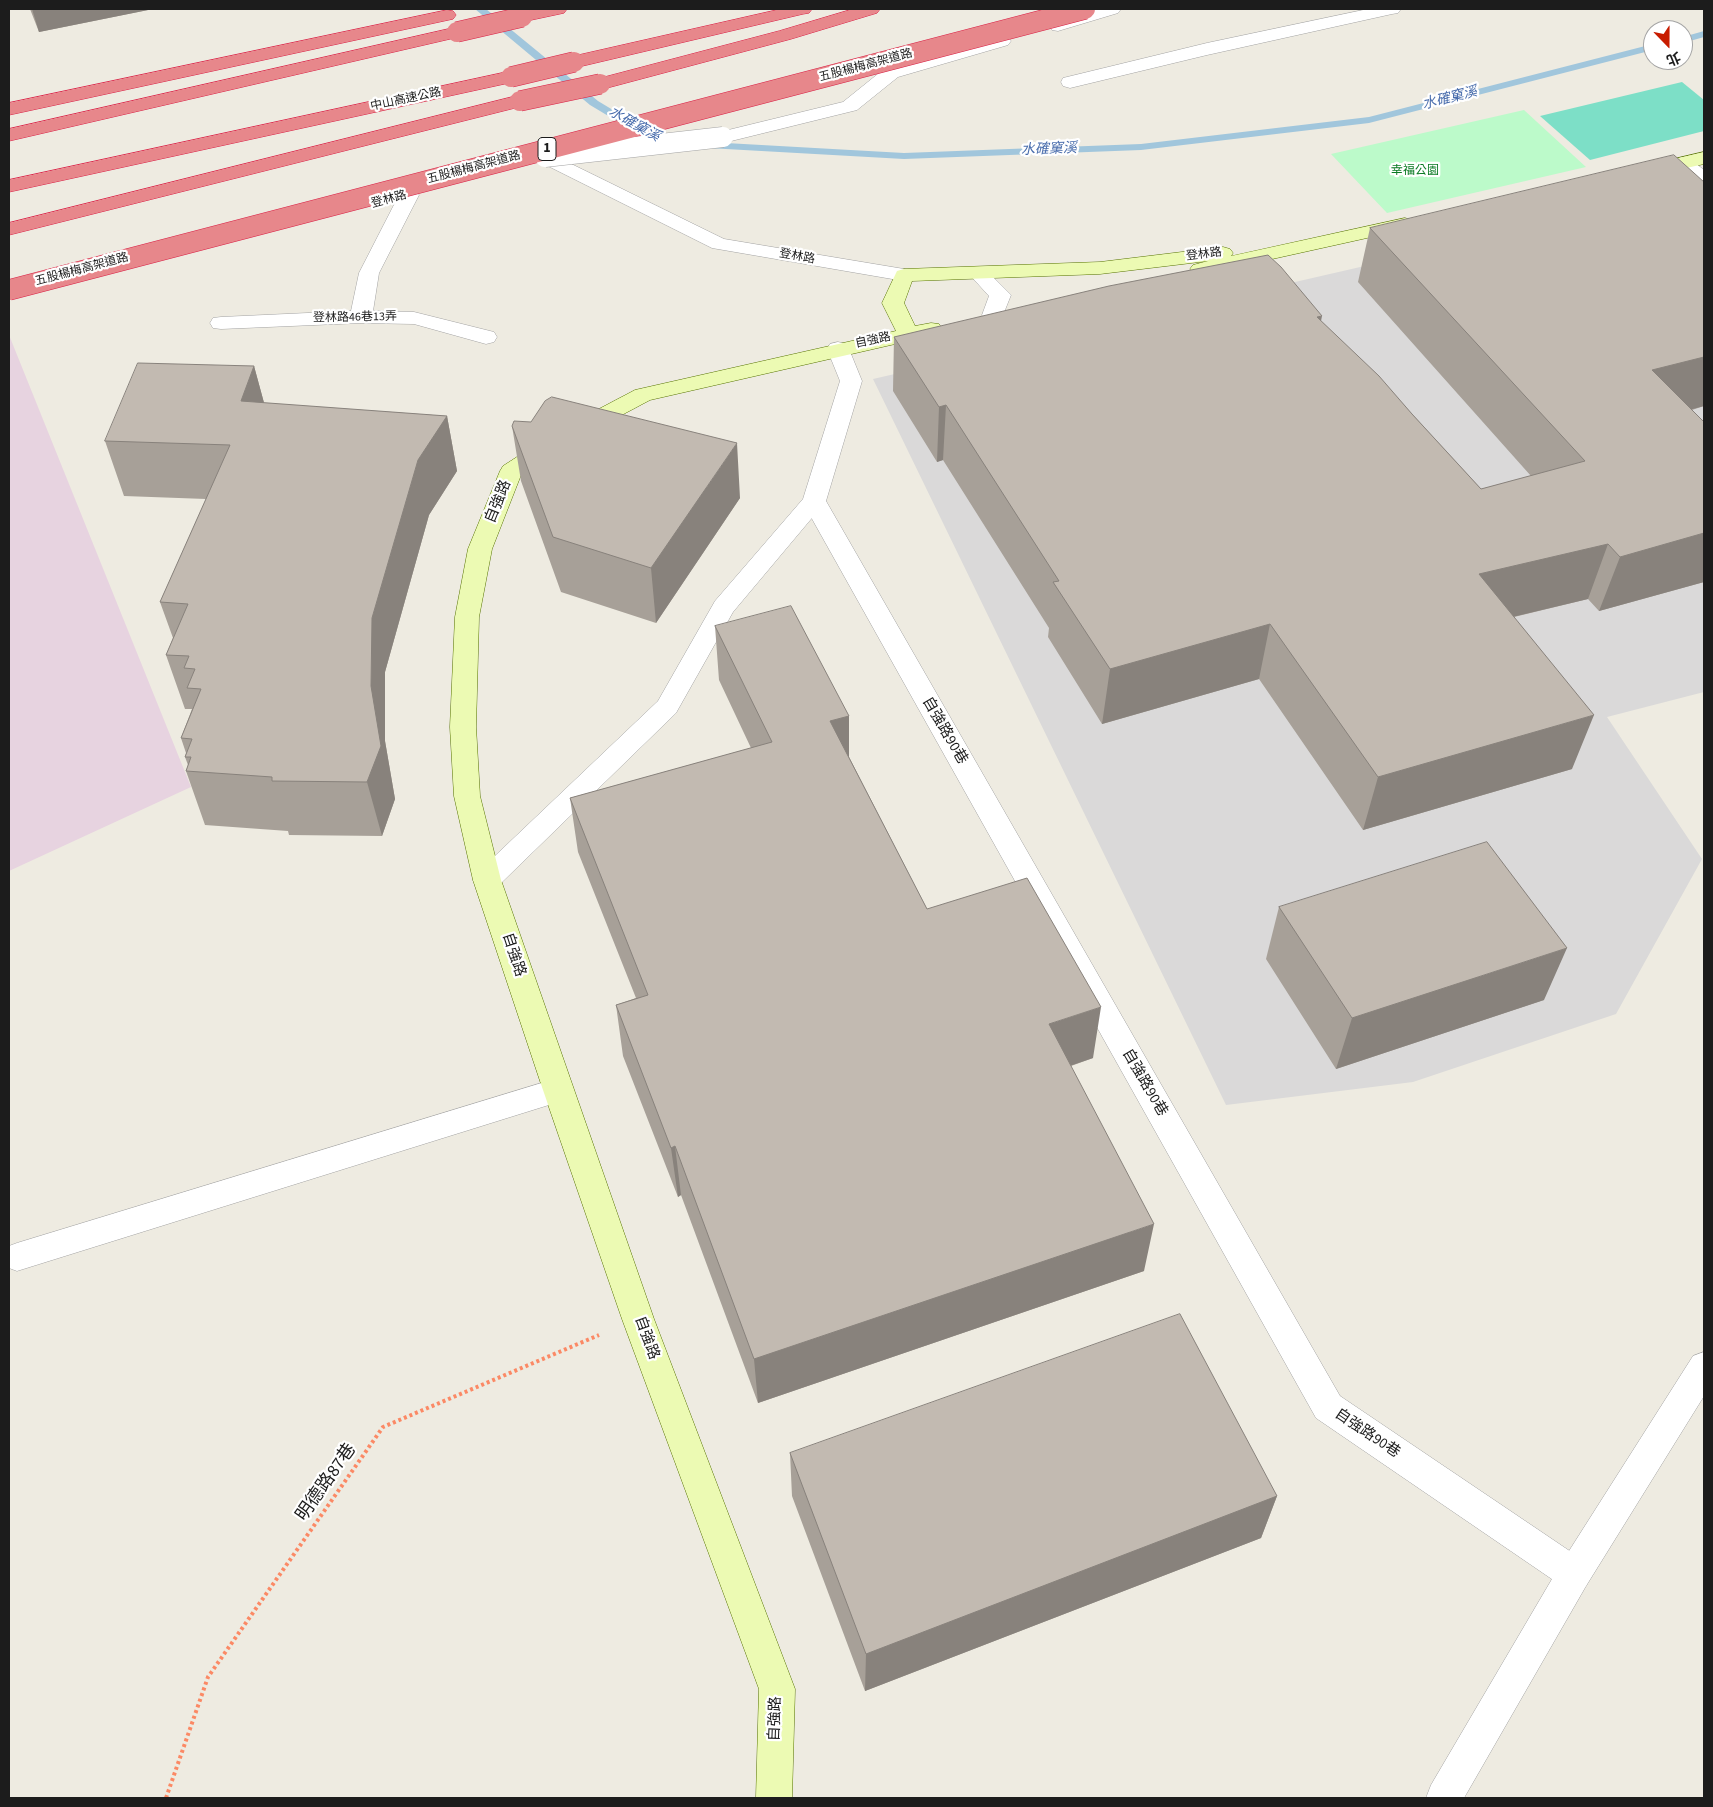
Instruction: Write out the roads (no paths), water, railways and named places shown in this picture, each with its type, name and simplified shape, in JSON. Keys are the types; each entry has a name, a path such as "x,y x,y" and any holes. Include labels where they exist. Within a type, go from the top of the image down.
{"highway":[{"path":"9,94 404,9"},
{"path":"9,136 558,9"},
{"name":"中山高速公路","path":"9,186 511,77 803,9"},
{"path":"9,229 520,101 600,84 785,35 870,9"},
{"name":"五股楊梅高架道路","path":"9,290 1085,9"},
{"path":"9,109 466,11"}],"street":[{"path":"545,157 724,137 850,106 891,73 1112,9"},
{"path":"1070,82 1207,49 1392,9"},
{"name":"登林路","path":"9,300 409,195 545,157 719,244 904,275 1100,268 1339,239"},
{"path":"1626,175 1704,158"},
{"path":"1683,163 1704,180"},
{"path":"361,317 369,273 409,195"},
{"name":"登林路","path":"1138,283 1425,220"},
{"path":"978,273 1000,294 994,315"},
{"path":"904,275 893,304 908,334 946,325"},
{"name":"登林路46巷13弄","path":"221,323 361,317 414,318 486,337"},
{"name":"自強路","path":"774,1798 777,1689 638,1319 487,880 467,796 463,727 467,616 480,549 511,471 565,436 643,395 908,334"},
{"name":"自強路","path":"487,880 667,707 724,607 814,501 851,382 838,349"},
{"name":"自強路90巷","path":"814,501 1328,1407 1574,1574"},
{"path":"17,1257 558,1090"},
{"path":"1444,1798 1574,1574 1704,1367"}],"waterway":[{"name":"水確窠溪","path":"480,9 594,103 659,142 668,142"},
{"name":"水確窠溪","path":"1693,37 1704,34"},
{"name":"水確窠溪","path":"708,145 904,156 1141,147 1369,120 1643,50"}],"park label":[{"name":"幸福公園","path":"1415,171"}]}
